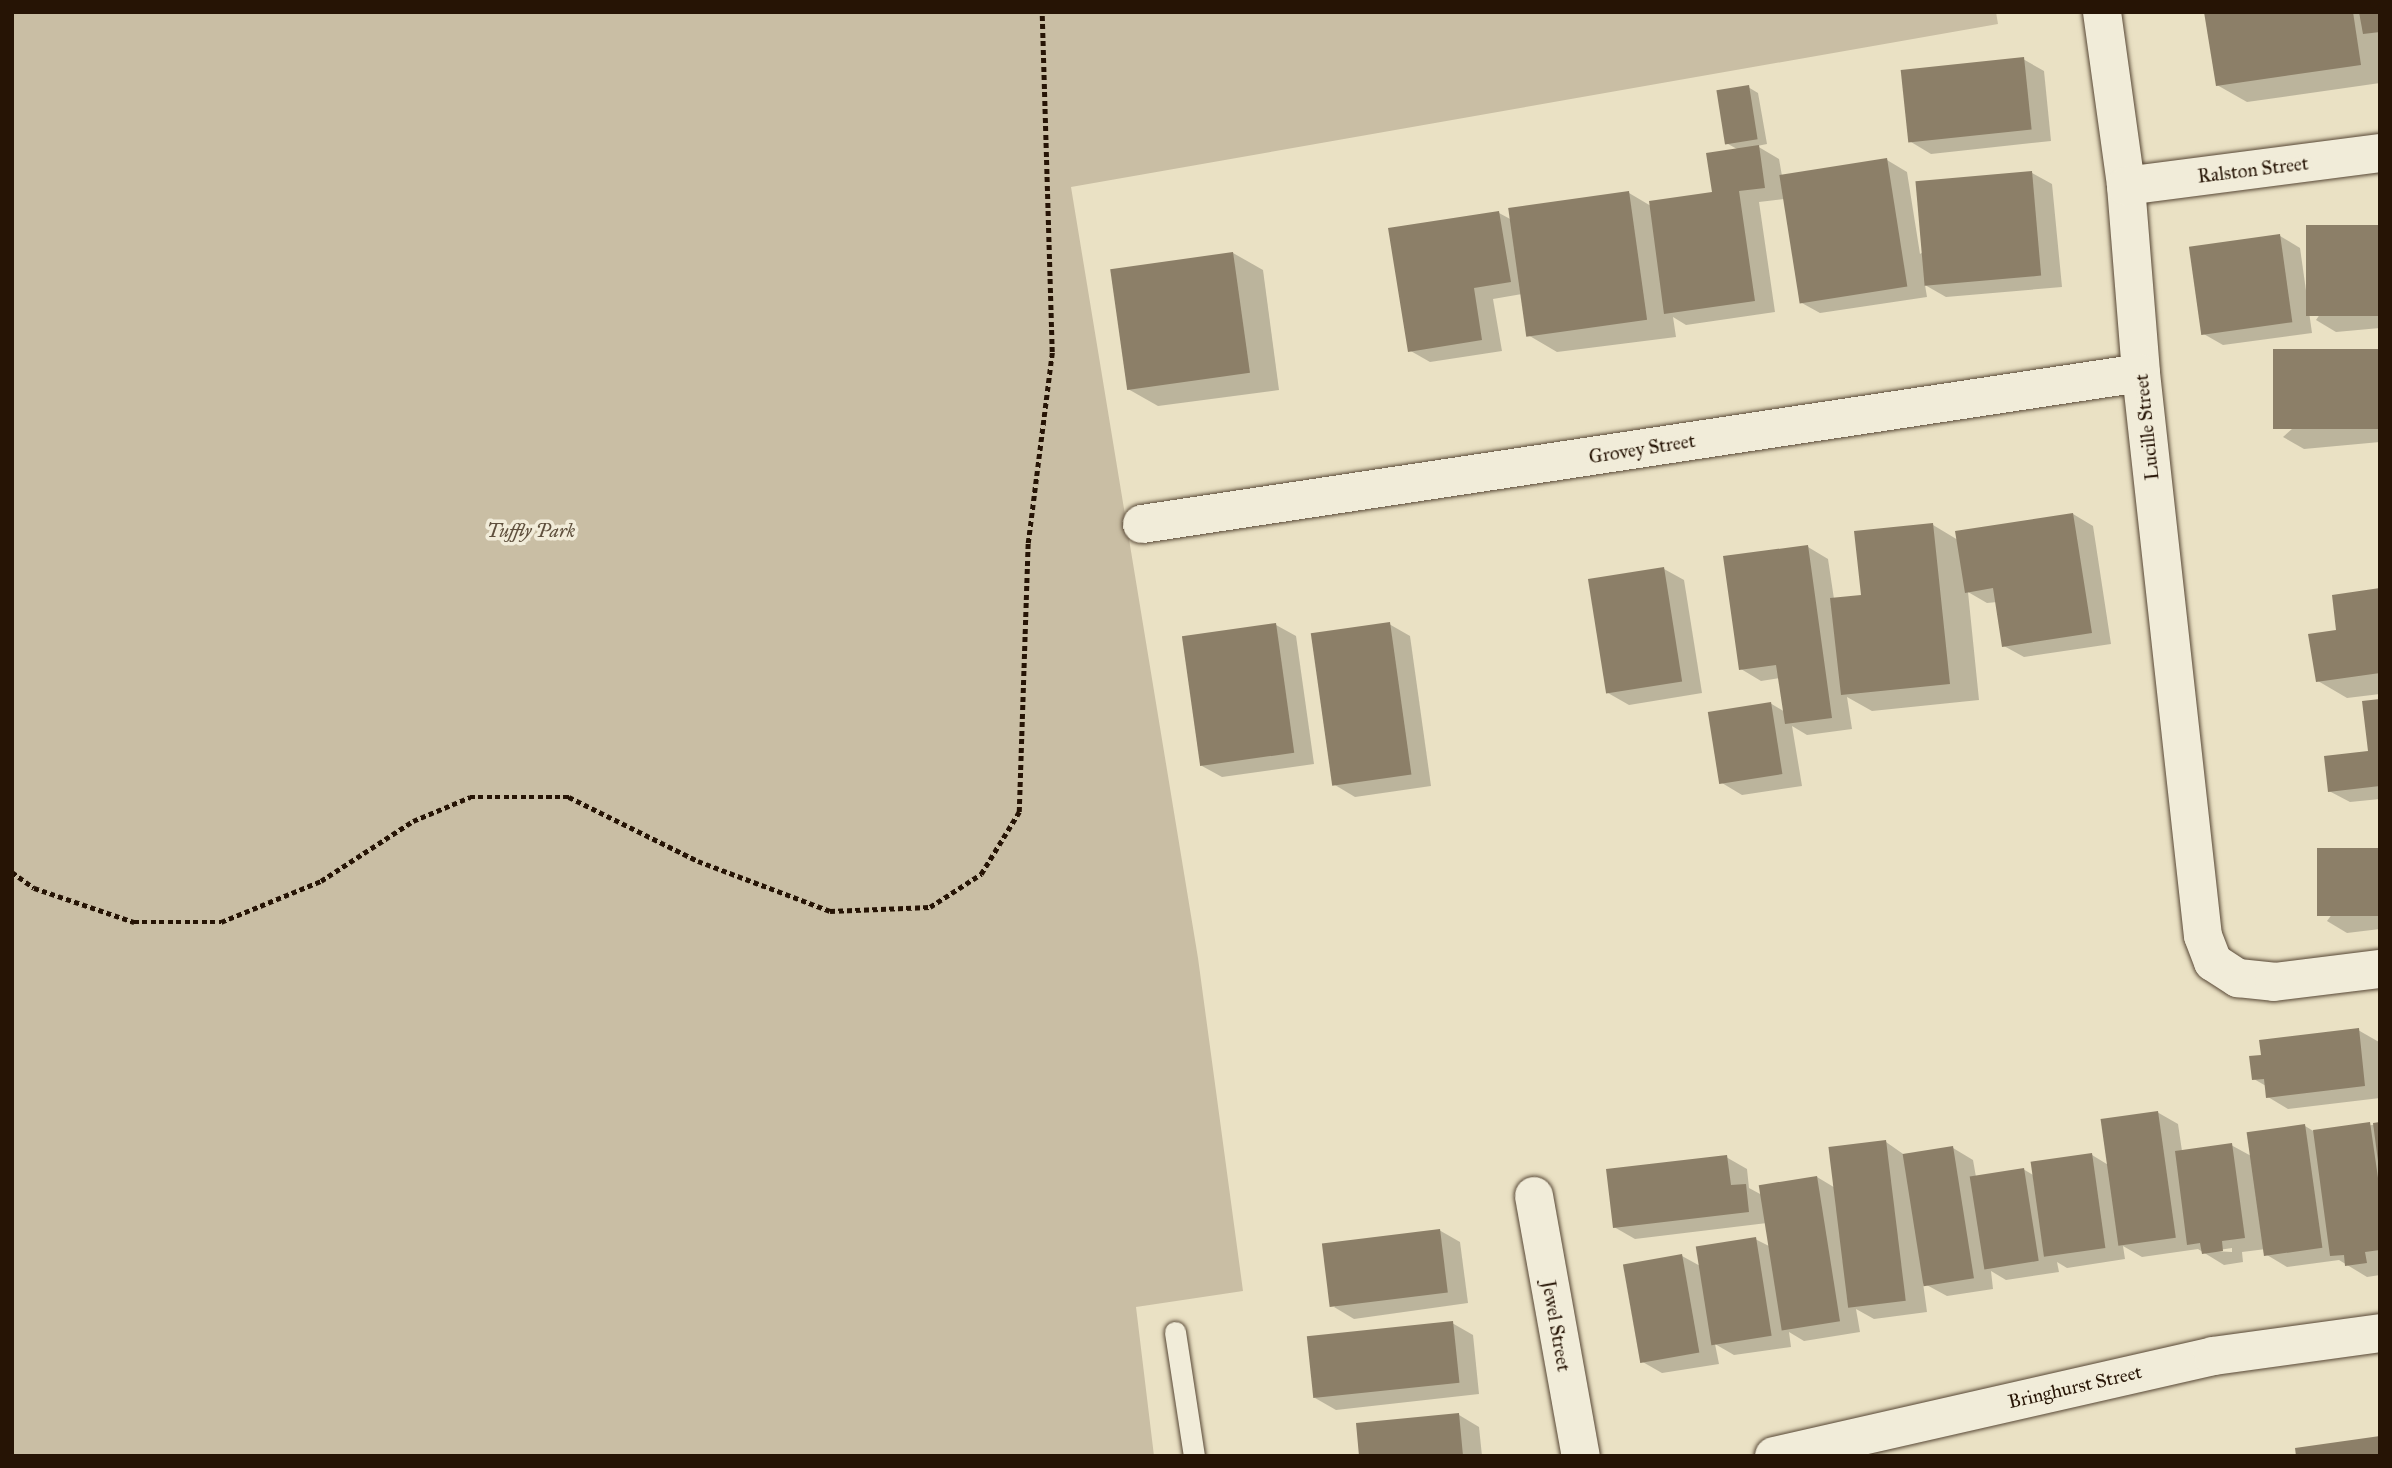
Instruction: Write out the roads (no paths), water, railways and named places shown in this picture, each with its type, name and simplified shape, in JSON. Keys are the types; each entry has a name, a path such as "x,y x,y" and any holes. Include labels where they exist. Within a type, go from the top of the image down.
{"street":[{"name":"Lucille Street","path":"2102,12 2126,186 2141,373 2203,936 2213,962 2238,978 2274,982 2380,969"},
{"name":"Ralston Street","path":"2126,186 2380,153"},
{"name":"Grovey Street","path":"1142,524 2141,373"},
{"name":"Jewel Street","path":"1534,1196 1581,1456"},
{"name":"Bringhurst Street","path":"1774,1456 2213,1356 2380,1334"}],"lane":[{"path":"1175,1332 1194,1456"}],"park label":[{"name":"Tuffly Park","path":"531,531"}]}
